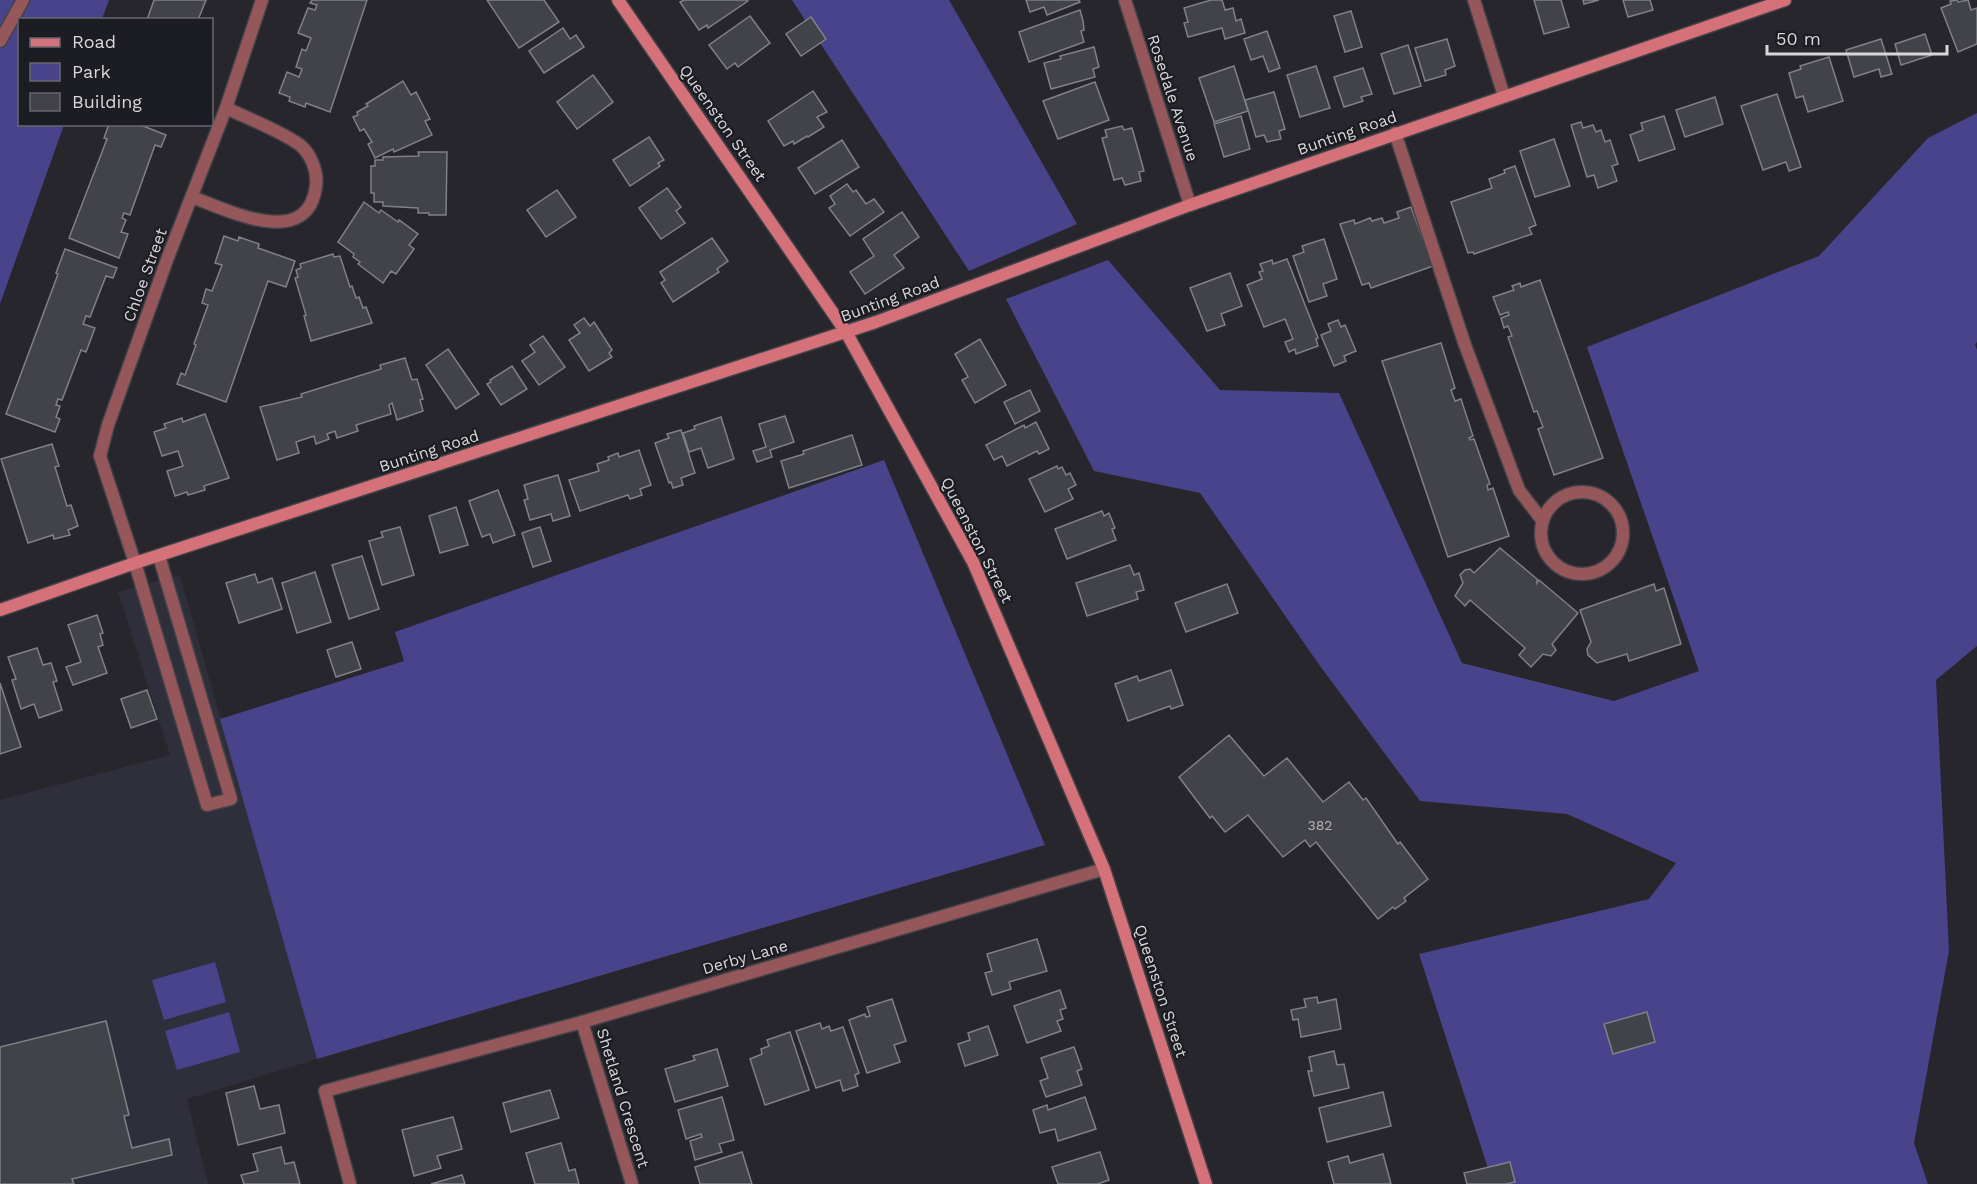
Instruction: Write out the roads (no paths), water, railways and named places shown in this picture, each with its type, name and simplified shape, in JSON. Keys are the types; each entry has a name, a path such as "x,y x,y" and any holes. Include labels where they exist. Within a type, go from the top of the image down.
{"main road":[{"name":"Queenston Street","path":"618,0 846,332 973,562 1104,869 1206,1184"},
{"name":"Bunting Road","path":"0,610 135,563 846,332 1190,205 1785,0"}],"street":[{"path":"0,41 23,0"},
{"name":"Chloe Street","path":"159,556 231,799 207,805 135,563 100,456 108,425 168,257 226,108 262,0"},
{"name":"Rosedale Avenue","path":"1125,0 1190,205"},
{"path":"1474,0 1504,96"},
{"path":"192,197 259,222 285,222 302,214 313,201 316,185 315,167 302,146 226,108"},
{"path":"1395,134 1465,345 1519,490 1542,520 1540,534 1543,547 1559,567 1570,573 1584,574 1596,572 1607,565 1616,556 1621,544 1623,530 1619,516 1611,504 1600,496 1586,492 1572,493 1559,498 1542,520"},
{"name":"Derby Lane","path":"350,1184 325,1092 582,1023 1104,869"},
{"name":"Shetland Crescent","path":"582,1023 632,1184"}]}
